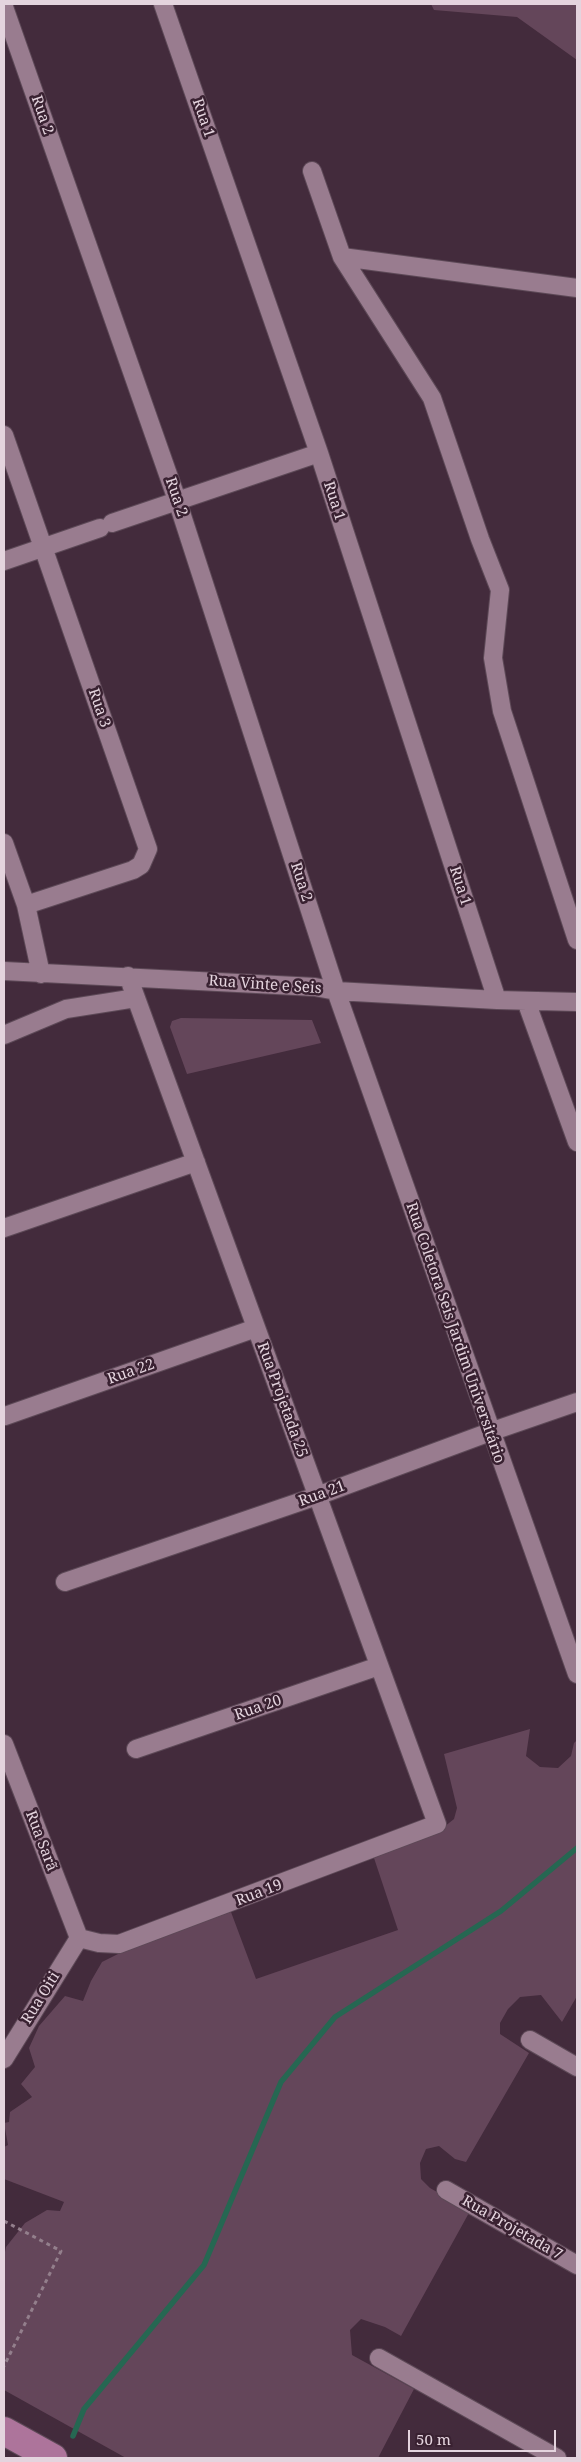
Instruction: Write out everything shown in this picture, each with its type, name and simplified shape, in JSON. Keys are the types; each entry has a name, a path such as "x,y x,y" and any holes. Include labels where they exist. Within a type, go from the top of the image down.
{"main road":[{"path":"4,2431 54,2458"}],"street":[{"name":"Rua 1","path":"163,4 319,453 497,1000"},
{"name":"Rua 2","path":"4,7 177,500 336,991"},
{"path":"312,171 342,257 432,398 480,539 500,590 493,658 502,710 577,940"},
{"path":"342,257 577,288"},
{"name":"Rua 3","path":"4,435 148,849 141,865 133,870 26,905"},
{"path":"4,561 177,500 319,453"},
{"path":"4,843 26,905 41,974"},
{"name":"Rua Vinte e Seis","path":"4,971 41,974 128,976 497,1000 577,1002"},
{"name":"Rua Projetada 25","path":"128,976 437,1824"},
{"name":"Rua Coletora Seis Jardim Universitário","path":"336,991 490,1432 577,1674"},
{"path":"4,1035 66,1009 136,998"},
{"path":"526,1000 577,1142"},
{"path":"4,1228 196,1162"},
{"name":"Rua 22","path":"5,1416 256,1328"},
{"name":"Rua 21","path":"65,1582 317,1496 577,1402"},
{"name":"Rua 20","path":"136,1749 379,1666"},
{"name":"Rua Sarã","path":"4,1744 79,1938"},
{"name":"Rua 19","path":"79,1938 99,1944 119,1944 437,1824"},
{"name":"Rua Oiti","path":"4,2059 79,1938"},
{"path":"530,2040 577,2067"},
{"name":"Rua Projetada 7","path":"446,2190 577,2265"},
{"path":"379,2358 557,2458"}],"path":[{"path":"4,2221 61,2251 4,2366"}],"shaded area":[{"path":"431,4 577,4 577,60 517,17 434,10"},
{"path":"181,1018 312,1020 321,1043 187,1074 170,1027 172,1021"},
{"path":"530,1729 526,1756 540,1767 558,1768 571,1756 574,1743 577,1740 577,1996 562,2022 541,1995 520,1997 508,2009 500,2023 500,2034 529,2053 466,2162 455,2159 439,2146 426,2149 420,2163 421,2179 430,2188 470,2211 401,2336 385,2327 361,2319 350,2330 352,2355 414,2389 378,2458 126,2458 4,2390 4,2257 6,2247 25,2223 47,2210 60,2211 64,2202 4,2179 4,2147 8,2145 4,2123 9,2122 10,2112 32,2097 21,2084 35,2067 29,2048 39,2026 65,1996 83,2001 91,1981 102,1962 140,1943 231,1912 256,1979 398,1930 374,1858 444,1827 454,1819 457,1808 444,1754"}],"waterway":[{"path":"73,2436 84,2409 204,2265 281,2082 335,2017 501,1911 577,1848"}]}
